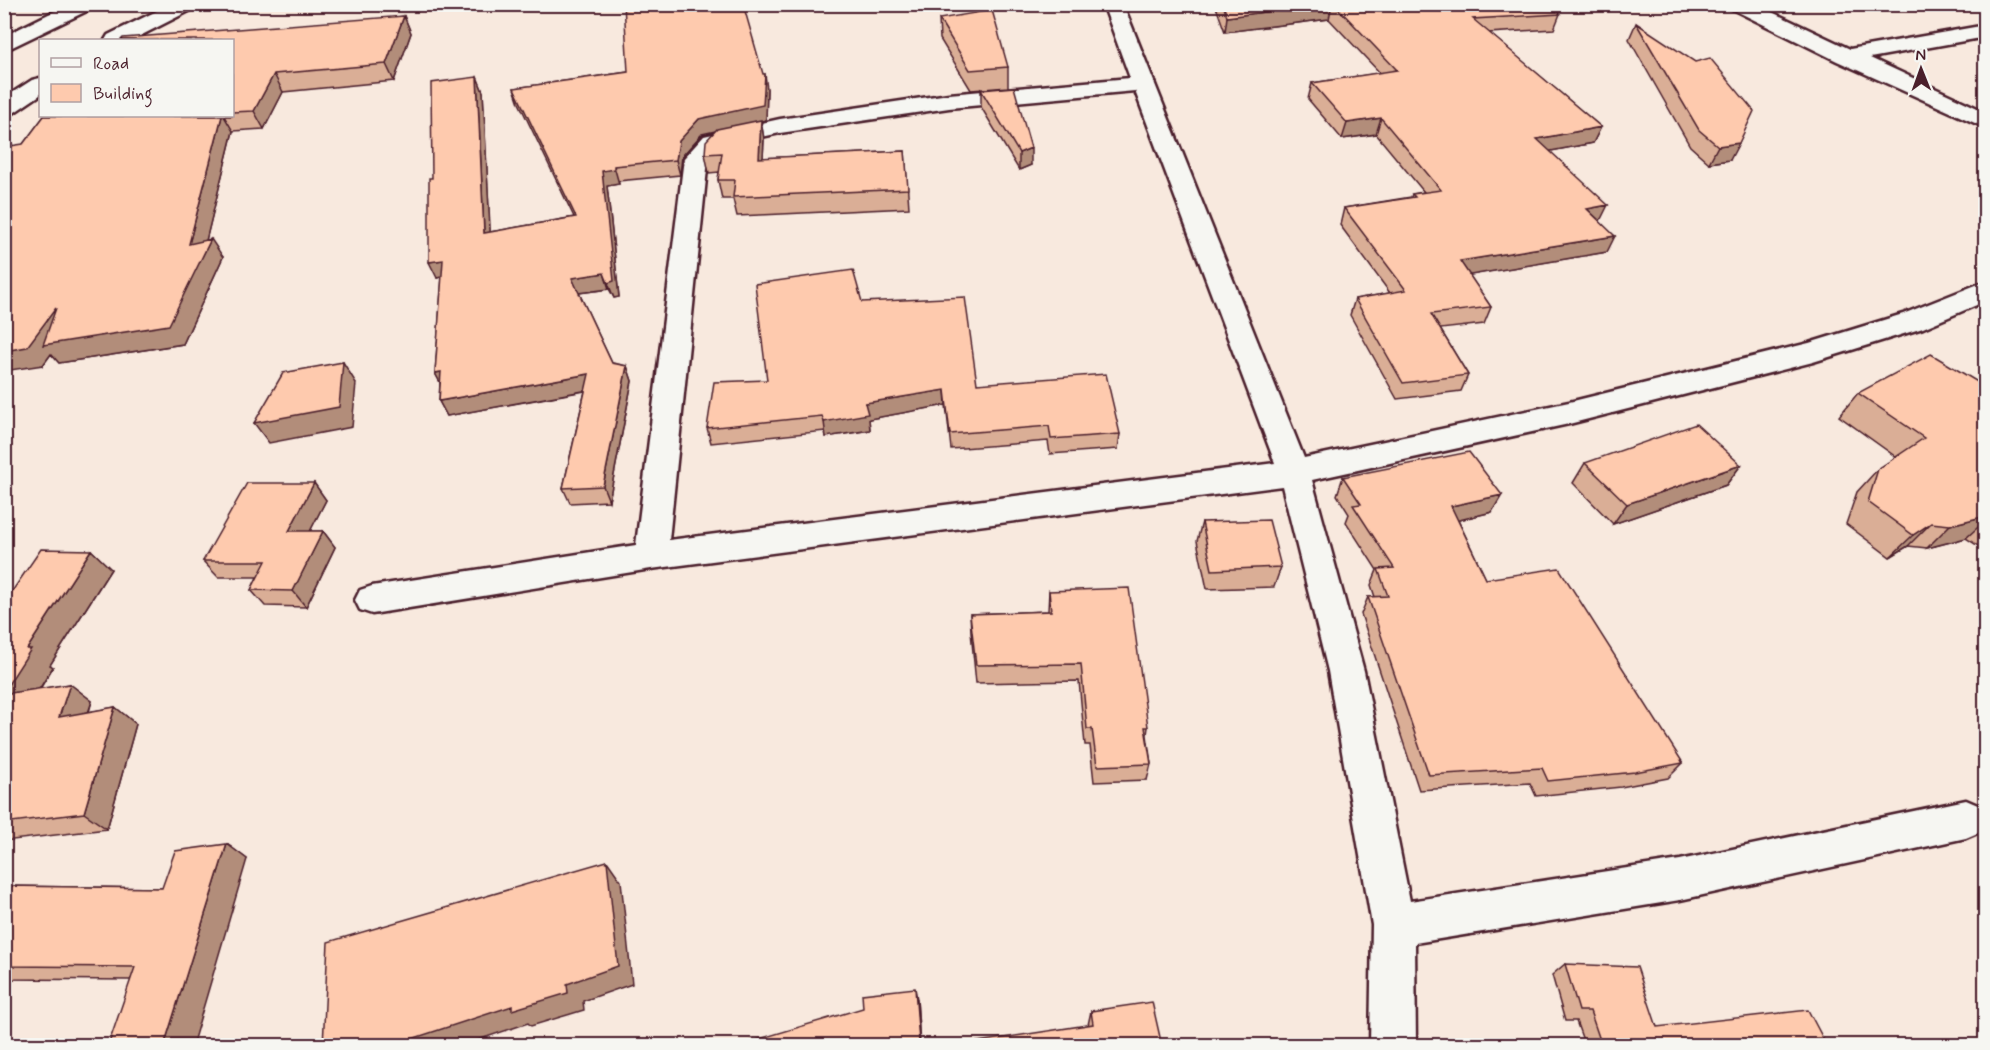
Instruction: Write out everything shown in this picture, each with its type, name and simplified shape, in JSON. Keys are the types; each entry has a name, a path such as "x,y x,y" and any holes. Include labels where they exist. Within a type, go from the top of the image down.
{"street":[{"path":"4,45 86,4"},
{"path":"118,39 188,4"},
{"path":"1113,4 1294,472 1346,671 1393,925 1393,1046"},
{"path":"1737,4 1986,121"},
{"path":"1845,56 1986,31"},
{"path":"651,555 696,158 702,149 712,141 780,126 949,101 1145,83"},
{"path":"4,109 39,87"},
{"path":"372,600 651,555 1294,472 1569,413 1813,352 1912,321 1986,290"},
{"path":"1393,925 1680,880 1966,819"}],"building":[{"path":"624,4 743,4 763,74 765,74 763,105 699,119 679,141 676,160 614,166 614,169 602,171 614,281 608,283 604,273 572,278 612,363 627,366 603,486 563,488 589,374 439,401 441,372 435,373 443,260 429,262 429,178 432,178 431,83 477,77 484,233 576,217 514,88 628,72"},
{"path":"1223,4 1324,4 1227,17"},
{"path":"1334,4 1552,4 1560,14 1473,19 1601,127 1537,139 1608,205 1587,209 1615,236 1460,261 1491,307 1431,314 1468,375 1403,383 1355,299 1406,290 1344,208 1415,197 1412,194 1441,190 1381,118 1347,123 1312,83 1397,70"},
{"path":"992,10 1008,67 970,70 939,19"},
{"path":"404,16 386,64 274,74 254,111 234,112 234,39 123,38"},
{"path":"1636,23 1695,62 1710,58 1754,111 1739,143 1718,146 1699,130"},
{"path":"1014,87 1031,148 1019,153 981,90"},
{"path":"43,117 222,117 189,244 211,239 169,325 43,345 56,308 27,347 4,351 4,147 23,144"},
{"path":"761,120 759,158 905,151 908,189 733,197 735,180 718,180 722,153 705,154 706,141 717,129"},
{"path":"853,270 862,302 965,297 977,384 1106,374 1120,434 1051,439 1049,426 950,434 945,390 865,403 868,414 824,422 822,416 707,428 714,382 767,380 755,284"},
{"path":"1931,354 1986,387 1986,516 1950,525 1931,523 1913,535 1868,502 1878,469 1924,438 1858,393"},
{"path":"343,362 339,407 254,423 283,373"},
{"path":"1696,424 1741,465 1627,504 1585,463"},
{"path":"1469,452 1502,495 1451,506 1486,579 1559,568 1683,763 1635,772 1548,781 1542,768 1429,775 1368,597 1388,596 1378,569 1394,568 1353,505 1361,504 1343,477"},
{"path":"247,483 314,483 289,531 323,531 293,591 251,590 266,561 203,561"},
{"path":"1269,520 1281,567 1212,570 1202,522"},
{"path":"41,549 91,550 27,649 31,649 4,691 4,603"},
{"path":"1129,588 1151,764 1097,766 1092,729 1087,729 1081,664 976,665 970,614 1051,611 1049,591"},
{"path":"70,684 59,717 115,707 84,813 4,823 4,767 6,765 4,765 4,736 8,727 4,727 4,694"},
{"path":"227,844 164,1046 108,1046 135,967 4,966 4,886 162,888 175,851"},
{"path":"607,861 618,966 567,984 568,993 512,1010 512,1006 399,1043 399,1046 323,1046 328,942"},
{"path":"1565,964 1637,967 1657,1027 1808,1010 1827,1046 1602,1046 1590,1011 1579,1011"},
{"path":"915,988 919,1042 896,1046 750,1046 749,1042 863,1008 862,994"},
{"path":"1152,1002 1162,1046 952,1046 1093,1024 1091,1011"}]}
